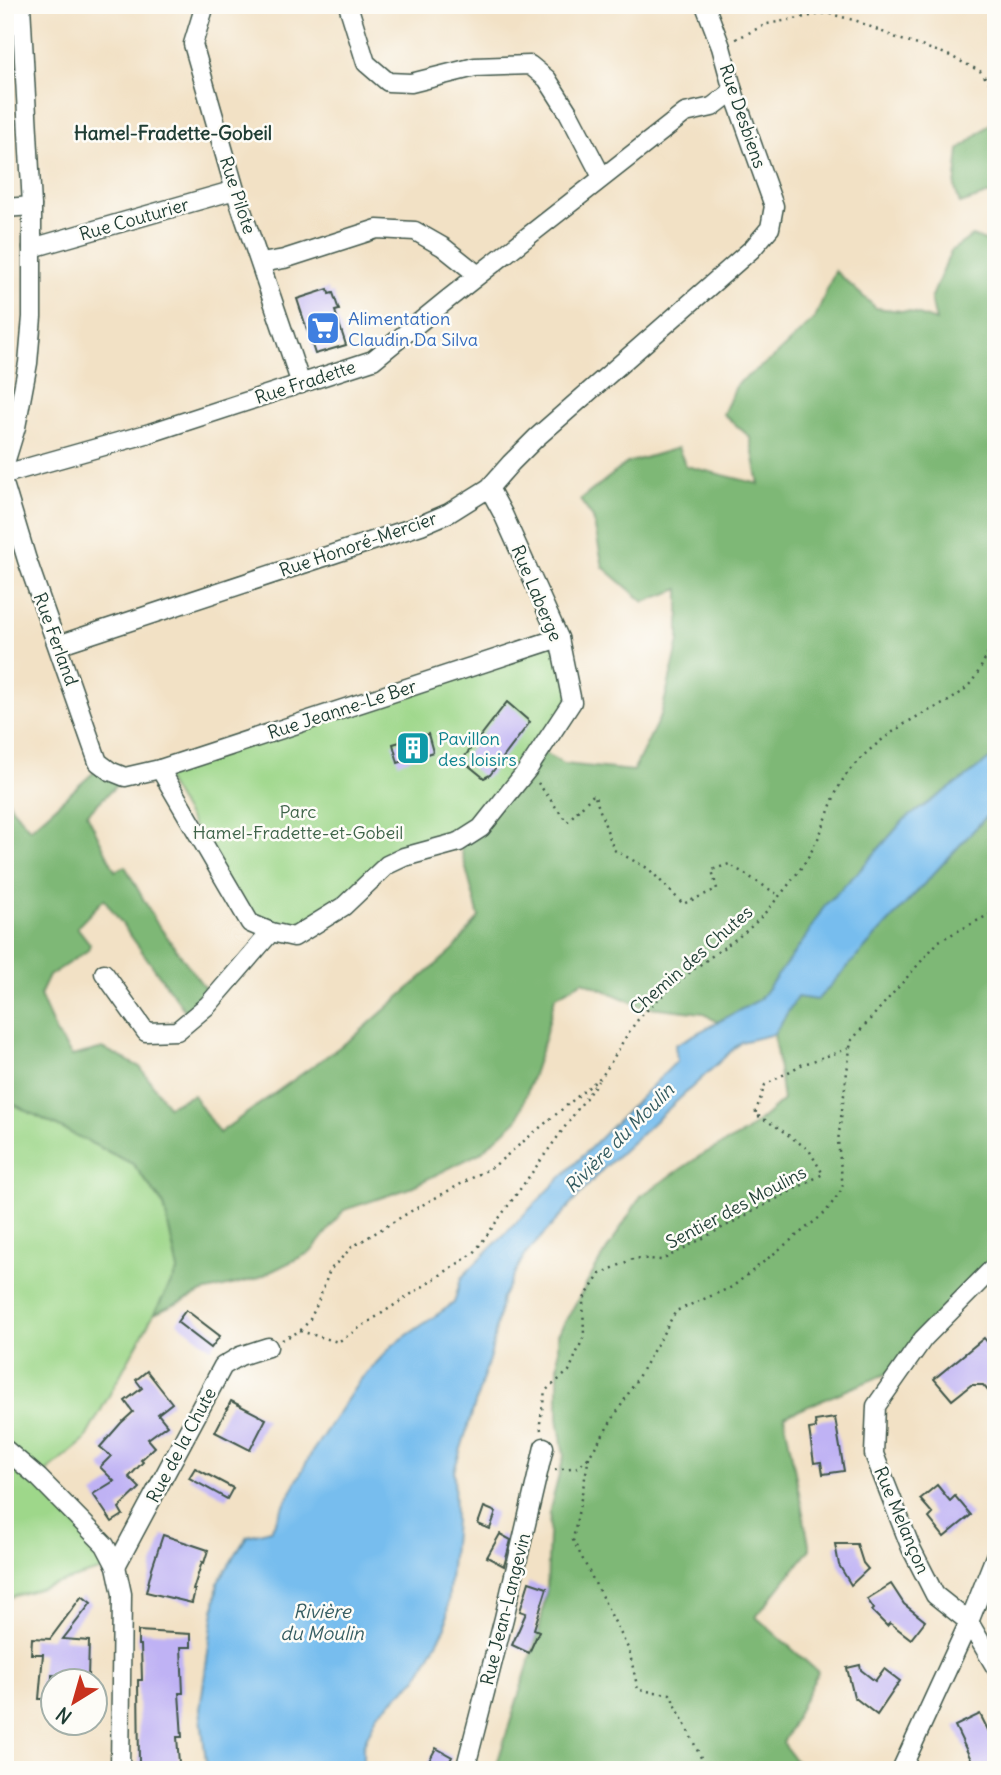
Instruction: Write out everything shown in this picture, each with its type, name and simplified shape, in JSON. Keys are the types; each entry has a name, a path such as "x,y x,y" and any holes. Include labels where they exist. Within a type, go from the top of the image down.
{"street":[{"path":"5,463 16,427 28,363 32,317 32,206 21,5"},
{"name":"Rue Pilote","path":"205,5 193,44 235,190 300,384"},
{"path":"348,5 366,63 388,82 411,83 475,67 530,65 547,79 568,112 602,177"},
{"name":"Rue Desbiens","path":"705,5 774,206 770,228"},
{"name":"Rue Fradette","path":"5,474 150,433 373,360 685,113 712,107 733,91"},
{"name":"Rue Couturier","path":"32,248 235,190"},
{"path":"5,208 32,206"},
{"name":"Rue Honoré-Mercier","path":"58,645 421,525 449,513 489,488 536,438 752,249 770,228"},
{"path":"261,263 284,259 377,229 415,231 443,247 478,275"},
{"name":"Rue Ferland","path":"5,487 27,560 99,762 110,771 125,777"},
{"name":"Rue Laberge","path":"489,488 559,638 572,702 528,769"},
{"name":"Rue Jeanne-Le Ber","path":"125,777 160,769 559,638"},
{"path":"160,769 250,923 271,932 294,937 344,906 387,865 404,857 459,842 481,828 528,769"},
{"path":"104,973 146,1032 177,1031 208,1005 271,932"},
{"name":"Rue Melançon","path":"996,1265 923,1339 876,1406 874,1454 911,1548 936,1595 969,1622 996,1668"},
{"name":"Rue de la Chute","path":"116,1566 223,1366 240,1356 268,1347"},
{"name":"Rue Jean-Langevin","path":"465,1770 544,1447"},
{"path":"5,1449 39,1478 105,1545 116,1566 122,1594 120,1770"},
{"path":"901,1770 969,1622 996,1554"}],"path":[{"path":"720,47 767,24 827,13 857,21 899,39 946,54 980,71 996,88"},
{"path":"996,529 992,534 996,538"},
{"name":"Chemin des Chutes","path":"300,1331 316,1307 330,1270 352,1247 421,1205 494,1166 602,1076 643,1014 691,971 750,930 808,858 839,786 849,771 900,727 940,706 969,685 980,670 996,633"},
{"path":"528,769 567,822 594,794 614,850 649,869 683,904 717,889 712,870 729,864 780,896"},
{"path":"538,1473 578,1467 589,1457 676,1311 732,1287 825,1213 844,1188 838,1141 851,1041 939,941 996,911"},
{"name":"Sentier des Moulins","path":"544,1447 540,1423 545,1391 569,1371 584,1336 583,1300 600,1274 635,1258 662,1260 823,1174 809,1150 755,1114 765,1085 801,1065 850,1048"},
{"path":"268,1347 300,1331 338,1342 474,1253 602,1076"},
{"path":"589,1457 573,1540 629,1650 638,1690 670,1694 707,1770"}],"green space":[{"path":"990,124 996,126 996,192 960,204 955,188 959,150"},
{"path":"972,236 996,245 996,754 904,820 825,905 804,940 759,1000 717,1022 703,1013 641,1006 583,981 555,997 543,1045 518,1119 480,1153 407,1189 344,1210 311,1252 256,1279 203,1292 154,1314 178,1270 164,1205 133,1164 5,1100 5,793 12,808 30,829 102,765 125,777 87,814 115,871 125,866 156,922 213,999 191,1019 104,899 77,927 90,944 88,950 49,976 40,995 56,1033 72,1056 103,1048 140,1067 168,1106 193,1095 219,1133 355,1036 454,949 479,917 459,842 541,751 564,764 633,771 661,715 679,641 679,589 644,602 603,567 593,518 580,500 627,463 678,448 686,466 759,484 750,437 723,414 737,384 774,357 815,318 835,271 876,308 910,312 936,321 931,299 951,251"},
{"name":"Parc Hamel-Fradette-et-Gobeil","path":"559,638 572,702 481,828 404,857 294,937 250,923 160,769"},
{"path":"996,806 996,1160 988,1209 996,1226 996,1265 905,1366 784,1416 810,1549 756,1617 818,1672 783,1743 802,1770 495,1770 539,1631 547,1588 550,1509 564,1456 558,1418 558,1334 641,1196 703,1154 745,1133 783,1100 774,1034 797,997 817,1000"},
{"path":"5,1100 133,1164 164,1206 178,1270 84,1441 39,1478 116,1566 5,1599"}],"water":[{"name":"Rivière du Moulin","path":"996,754 996,806 817,1000 797,997 774,1034 741,1042 602,1170 524,1256 502,1298 491,1353 454,1471 455,1521 446,1627 417,1678 377,1715 363,1746 363,1770 207,1770 200,1709 218,1582 247,1536 271,1530 312,1452 360,1380 393,1345 454,1303 461,1278 677,1061 675,1045 759,1000 804,940 825,905 904,820"}],"building":[{"name":"Alimentation Claudin Da Silva","path":"328,289 329,294 333,293 339,310 335,311 346,345 315,354 297,299"},
{"path":"507,702 530,722 490,775 484,778 462,760"},
{"name":"Pavillon des loisirs","path":"428,734 433,752 398,763 393,744"},
{"path":"186,1310 220,1336 211,1348 177,1322"},
{"path":"984,1338 996,1353 996,1400 983,1385 971,1385 952,1400 934,1379"},
{"path":"147,1371 172,1403 158,1414 167,1425 148,1439 155,1447 129,1477 140,1488 119,1508 123,1515 112,1522 93,1494 114,1481 100,1467 111,1456 100,1447 133,1412 125,1401 142,1388 136,1380"},
{"path":"231,1401 266,1419 250,1450 215,1432"},
{"path":"835,1418 844,1471 823,1474 821,1462 814,1463 809,1429 816,1428 815,1421"},
{"path":"195,1468 233,1488 227,1499 189,1478"},
{"path":"937,1485 950,1501 955,1496 971,1515 944,1537 929,1518 933,1514 920,1499"},
{"path":"484,1507 496,1512 490,1529 478,1524"},
{"path":"500,1534 511,1540 504,1566 487,1557"},
{"path":"163,1535 208,1550 193,1590 192,1603 146,1592"},
{"path":"835,1544 857,1544 863,1563 868,1569 851,1585 839,1565"},
{"path":"529,1582 547,1588 534,1629 539,1631 529,1653 512,1645 526,1613 520,1611"},
{"path":"891,1584 904,1604 925,1621 911,1639 890,1623 887,1626 872,1611 874,1609 867,1599"},
{"path":"82,1596 91,1603 63,1639 89,1641 88,1666 42,1666 43,1654 31,1654 32,1638 50,1639"},
{"path":"138,1631 191,1634 191,1647 181,1647 183,1693 179,1693 182,1737 177,1737 179,1763 139,1765 138,1680 142,1680"},
{"path":"860,1665 861,1670 875,1681 884,1669 900,1681 877,1715 854,1697 847,1668"},
{"path":"980,1714 996,1746 996,1770 976,1770 955,1726"},
{"path":"436,1748 452,1757 445,1770 424,1770"}],"place":[{"name":"Alimentation Claudin Da Silva","path":"323,328"},
{"name":"Pavillon des loisirs","path":"413,748"}],"district":[{"name":"Hamel-Fradette-Gobeil","path":"173,133"}]}
